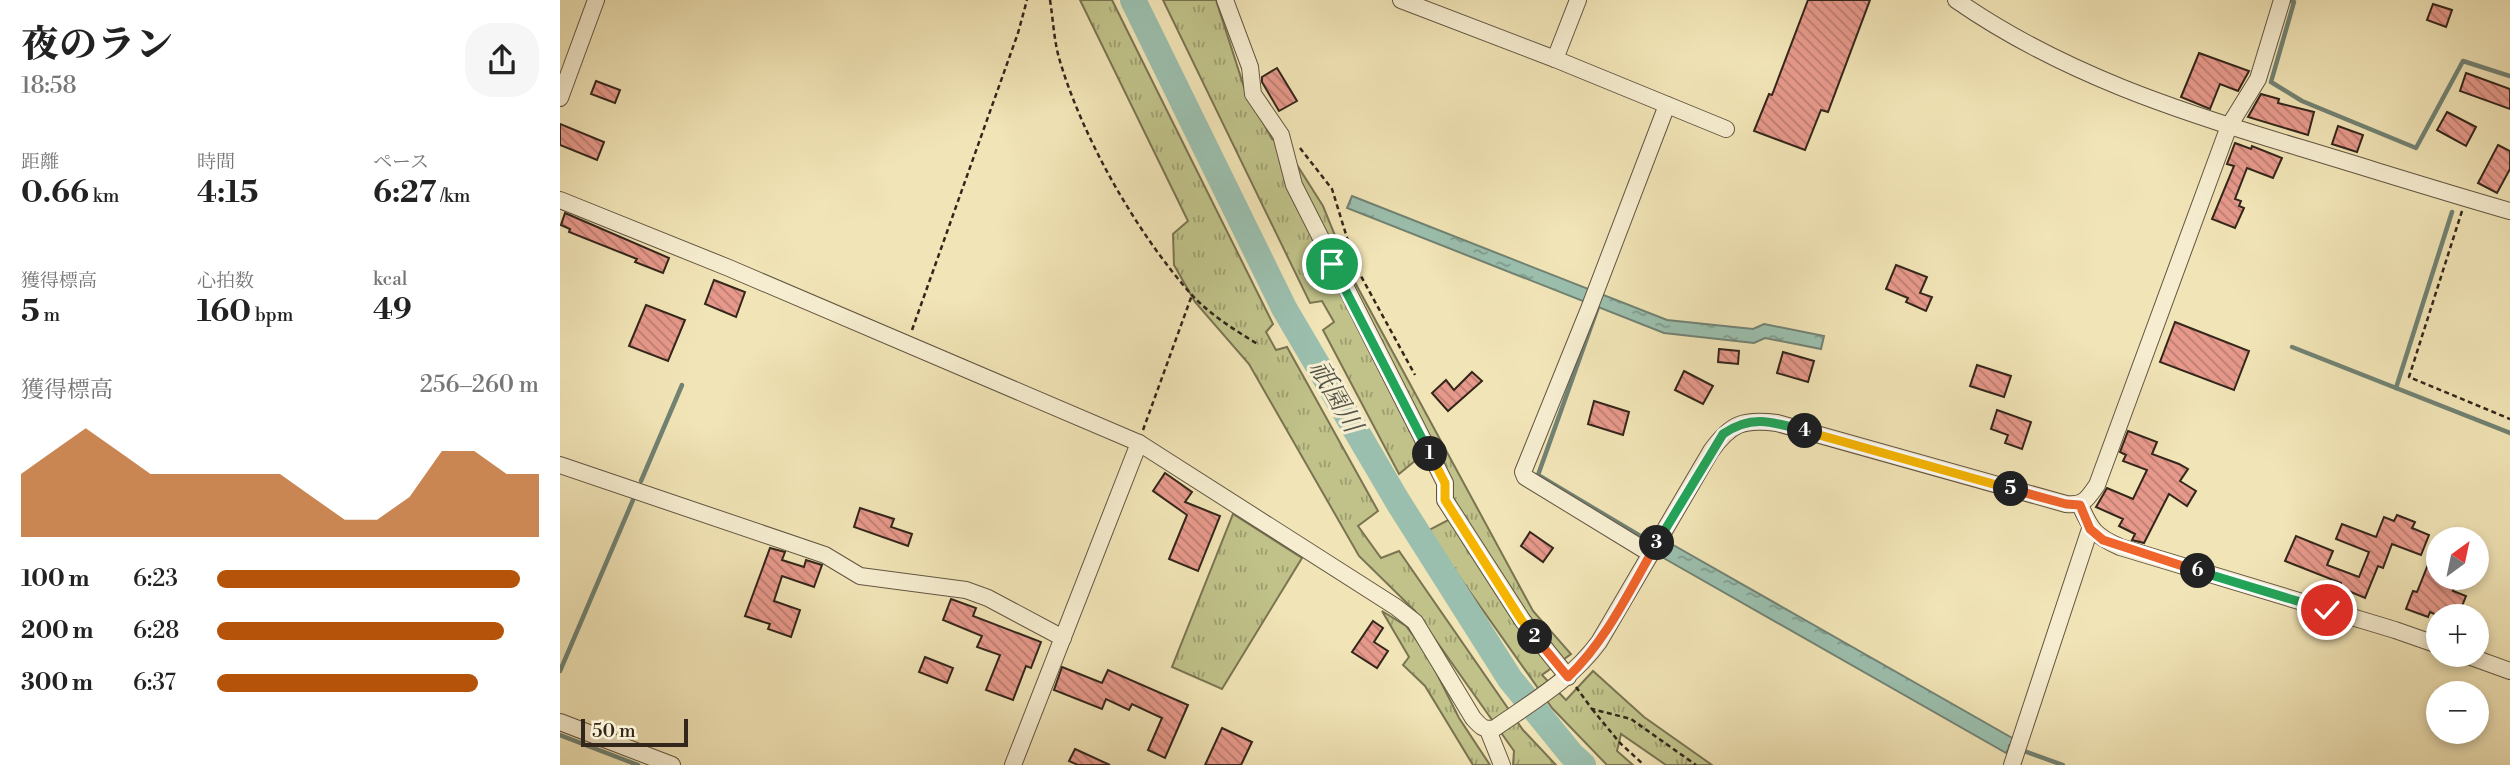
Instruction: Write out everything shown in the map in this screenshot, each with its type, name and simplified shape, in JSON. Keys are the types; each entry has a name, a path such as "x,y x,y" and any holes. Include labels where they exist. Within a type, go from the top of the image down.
{"street":[{"path":"560,98 596,0"},
{"path":"1224,0 1250,67 1254,94 1281,135 1294,186 1445,483 1445,500 1522,621 1568,677"},
{"path":"1401,0 1555,59 1726,130"},
{"path":"1555,59 1578,0"},
{"path":"1956,0 1988,23 2053,59 2137,95 2229,126 2510,211"},
{"path":"560,200 729,268 1139,443 1385,600 1415,622 1473,718 1481,727 1492,729 1568,677 1586,660 1723,434 1735,426 1754,420 1777,423 2066,504 2080,505 2086,501 2097,485 2229,126 2258,79 2281,2"},
{"path":"1651,554 1525,477 1523,472 1667,105"},
{"path":"1019,763 1063,638 1139,443"},
{"path":"560,466 825,555 860,576 966,590 988,598 1063,638"},
{"path":"2080,505 2090,529 2103,540 2120,547 2426,641"},
{"path":"2016,753 2090,529"},
{"path":"2489,663 2510,671"},
{"path":"560,722 672,765"},
{"path":"1492,729 1502,765"}],"path":[{"path":"907,343 1018,33 1027,0"},
{"path":"1050,0 1058,56 1084,128 1145,236 1192,295 1223,323 1259,345"},
{"path":"1281,135 1293,139 1332,189 1356,267 1415,375"},
{"path":"2466,198 2409,377 2510,419"},
{"path":"1139,443 1192,295"},
{"path":"1568,677 1620,743 1644,765"},
{"path":"1592,709 1631,719 1696,765"}],"green space":[{"path":"1080,0 1112,0 1273,324 1266,332 1276,350 1287,347 1378,511 1358,526 1381,558 1399,551 1523,730 1556,765 1513,765 1514,751 1415,611 1359,556 1249,364 1195,302 1174,265 1173,234 1188,221"},
{"path":"1163,0 1216,0 1244,87 1272,139 1285,146 1323,206 1351,275 1533,611 1571,654 1542,675 1566,700 1593,671 1644,717 1712,765 1666,765 1621,734 1617,751 1633,765 1607,765 1552,708 1427,531 1458,515 1432,447 1399,474 1323,330 1334,322 1322,301 1310,303"},
{"path":"1233,514 1302,558 1222,689 1172,667"},
{"path":"1382,611 1406,626 1427,654 1459,718 1490,765 1473,765 1425,686 1403,665 1409,657"}],"water":[{"path":"1352,196 1667,320 1753,329 1764,324 1824,336 1821,349 1765,338 1754,343 1664,333 1347,208"},
{"path":"1668,542 2014,739 2006,753 1660,556"}],"building":[{"path":"1808,0 1870,0 1828,112 1821,110 1805,150 1754,131 1769,94 1772,95"},
{"path":"2433,4 2452,10 2446,27 2427,20"},
{"path":"2199,53 2249,71 2238,91 2220,84 2210,109 2181,97"},
{"path":"1277,68 1297,101 1279,111 1262,82 1262,77"},
{"path":"2466,73 2510,89 2510,109 2460,91"},
{"path":"596,81 620,90 615,103 591,94"},
{"path":"2261,94 2279,99 2278,103 2314,112 2308,135 2248,117"},
{"path":"2447,112 2476,127 2466,146 2437,130"},
{"path":"560,124 604,142 597,160 560,145"},
{"path":"2338,126 2363,135 2357,152 2332,144"},
{"path":"2235,143 2251,149 2252,146 2282,158 2273,178 2247,168 2235,199 2241,201 2239,206 2244,208 2235,228 2212,219 2234,166 2227,164"},
{"path":"2498,145 2510,151 2510,169 2497,193 2478,183"},
{"path":"565,213 669,258 663,273 635,262 637,259 569,232 570,229 561,225"},
{"path":"1896,265 1927,277 1920,293 1932,297 1926,311 1906,302 1908,298 1886,289"},
{"path":"714,280 745,292 736,317 705,304"},
{"path":"646,305 685,320 668,361 629,346"},
{"path":"2175,322 2249,351 2234,390 2160,362"},
{"path":"1719,349 1739,351 1738,364 1718,362"},
{"path":"1783,352 1814,361 1808,382 1777,373"},
{"path":"1977,365 2011,376 2004,397 1970,386"},
{"path":"1684,371 1713,386 1703,404 1675,390"},
{"path":"1472,372 1482,381 1448,411 1432,393 1446,380 1454,390"},
{"path":"1594,401 1629,412 1623,435 1588,424"},
{"path":"1997,410 2031,422 2022,449 2005,443 2008,435 1991,429"},
{"path":"2128,431 2157,442 2152,454 2188,469 2180,481 2196,491 2187,506 2169,494 2144,543 2132,540 2135,534 2119,526 2123,519 2096,507 2107,488 2133,499 2147,470 2123,461 2126,455 2120,452"},
{"path":"1165,473 1192,492 1185,502 1220,516 1198,571 1169,559 1187,515 1153,491"},
{"path":"860,508 894,519 891,527 912,534 908,546 854,527"},
{"path":"2397,515 2415,522 2412,528 2426,534 2426,542 2421,555 2392,544 2383,568 2378,566 2365,598 2339,587 2341,583 2285,561 2296,536 2333,551 2327,565 2359,577 2369,552 2336,539 2342,524 2376,537 2384,517 2394,521"},
{"path":"1530,532 1553,548 1543,562 1521,546"},
{"path":"770,548 785,552 782,560 804,567 806,560 822,565 814,587 782,576 774,601 800,610 791,637 768,629 770,624 745,616"},
{"path":"2426,570 2426,590 2453,590 2466,596 2463,604 2426,604 2426,616 2406,609 2413,591 2417,592"},
{"path":"951,599 976,608 973,616 1041,642 1031,668 1026,666 1013,700 986,690 1000,655 977,647 982,636 943,620"},
{"path":"1373,621 1383,628 1374,642 1388,651 1377,668 1352,652"},
{"path":"925,657 953,668 947,683 919,672"},
{"path":"1062,667 1102,683 1108,670 1188,705 1165,758 1148,750 1162,718 1132,704 1129,710 1106,699 1102,709 1054,690"},
{"path":"1222,728 1252,742 1241,765 1205,765"},
{"path":"1075,749 1110,765 1078,765 1069,761"}],"waterway":[{"name":"祇園川","path":"1133,0 1284,308 1398,502 1510,679 1583,765"},
{"path":"2288,0 2294,2 2271,82 2302,101 2416,148 2463,61 2510,76"},
{"path":"2396,388 2452,212"},
{"path":"1598,307 1538,475 1647,540"},
{"path":"2292,347 2510,433"},
{"path":"641,481 682,385"},
{"path":"560,671 633,500"},
{"path":"560,735 638,765"},
{"path":"2010,746 2063,765"}],"route":[{"path":"1332,264 1445,483 1445,500 1522,621 1568,677 1586,660 1599,642 1723,434 1735,426 1754,420 1777,423 2066,504 2080,505 2090,529 2103,540 2327,610"}]}
